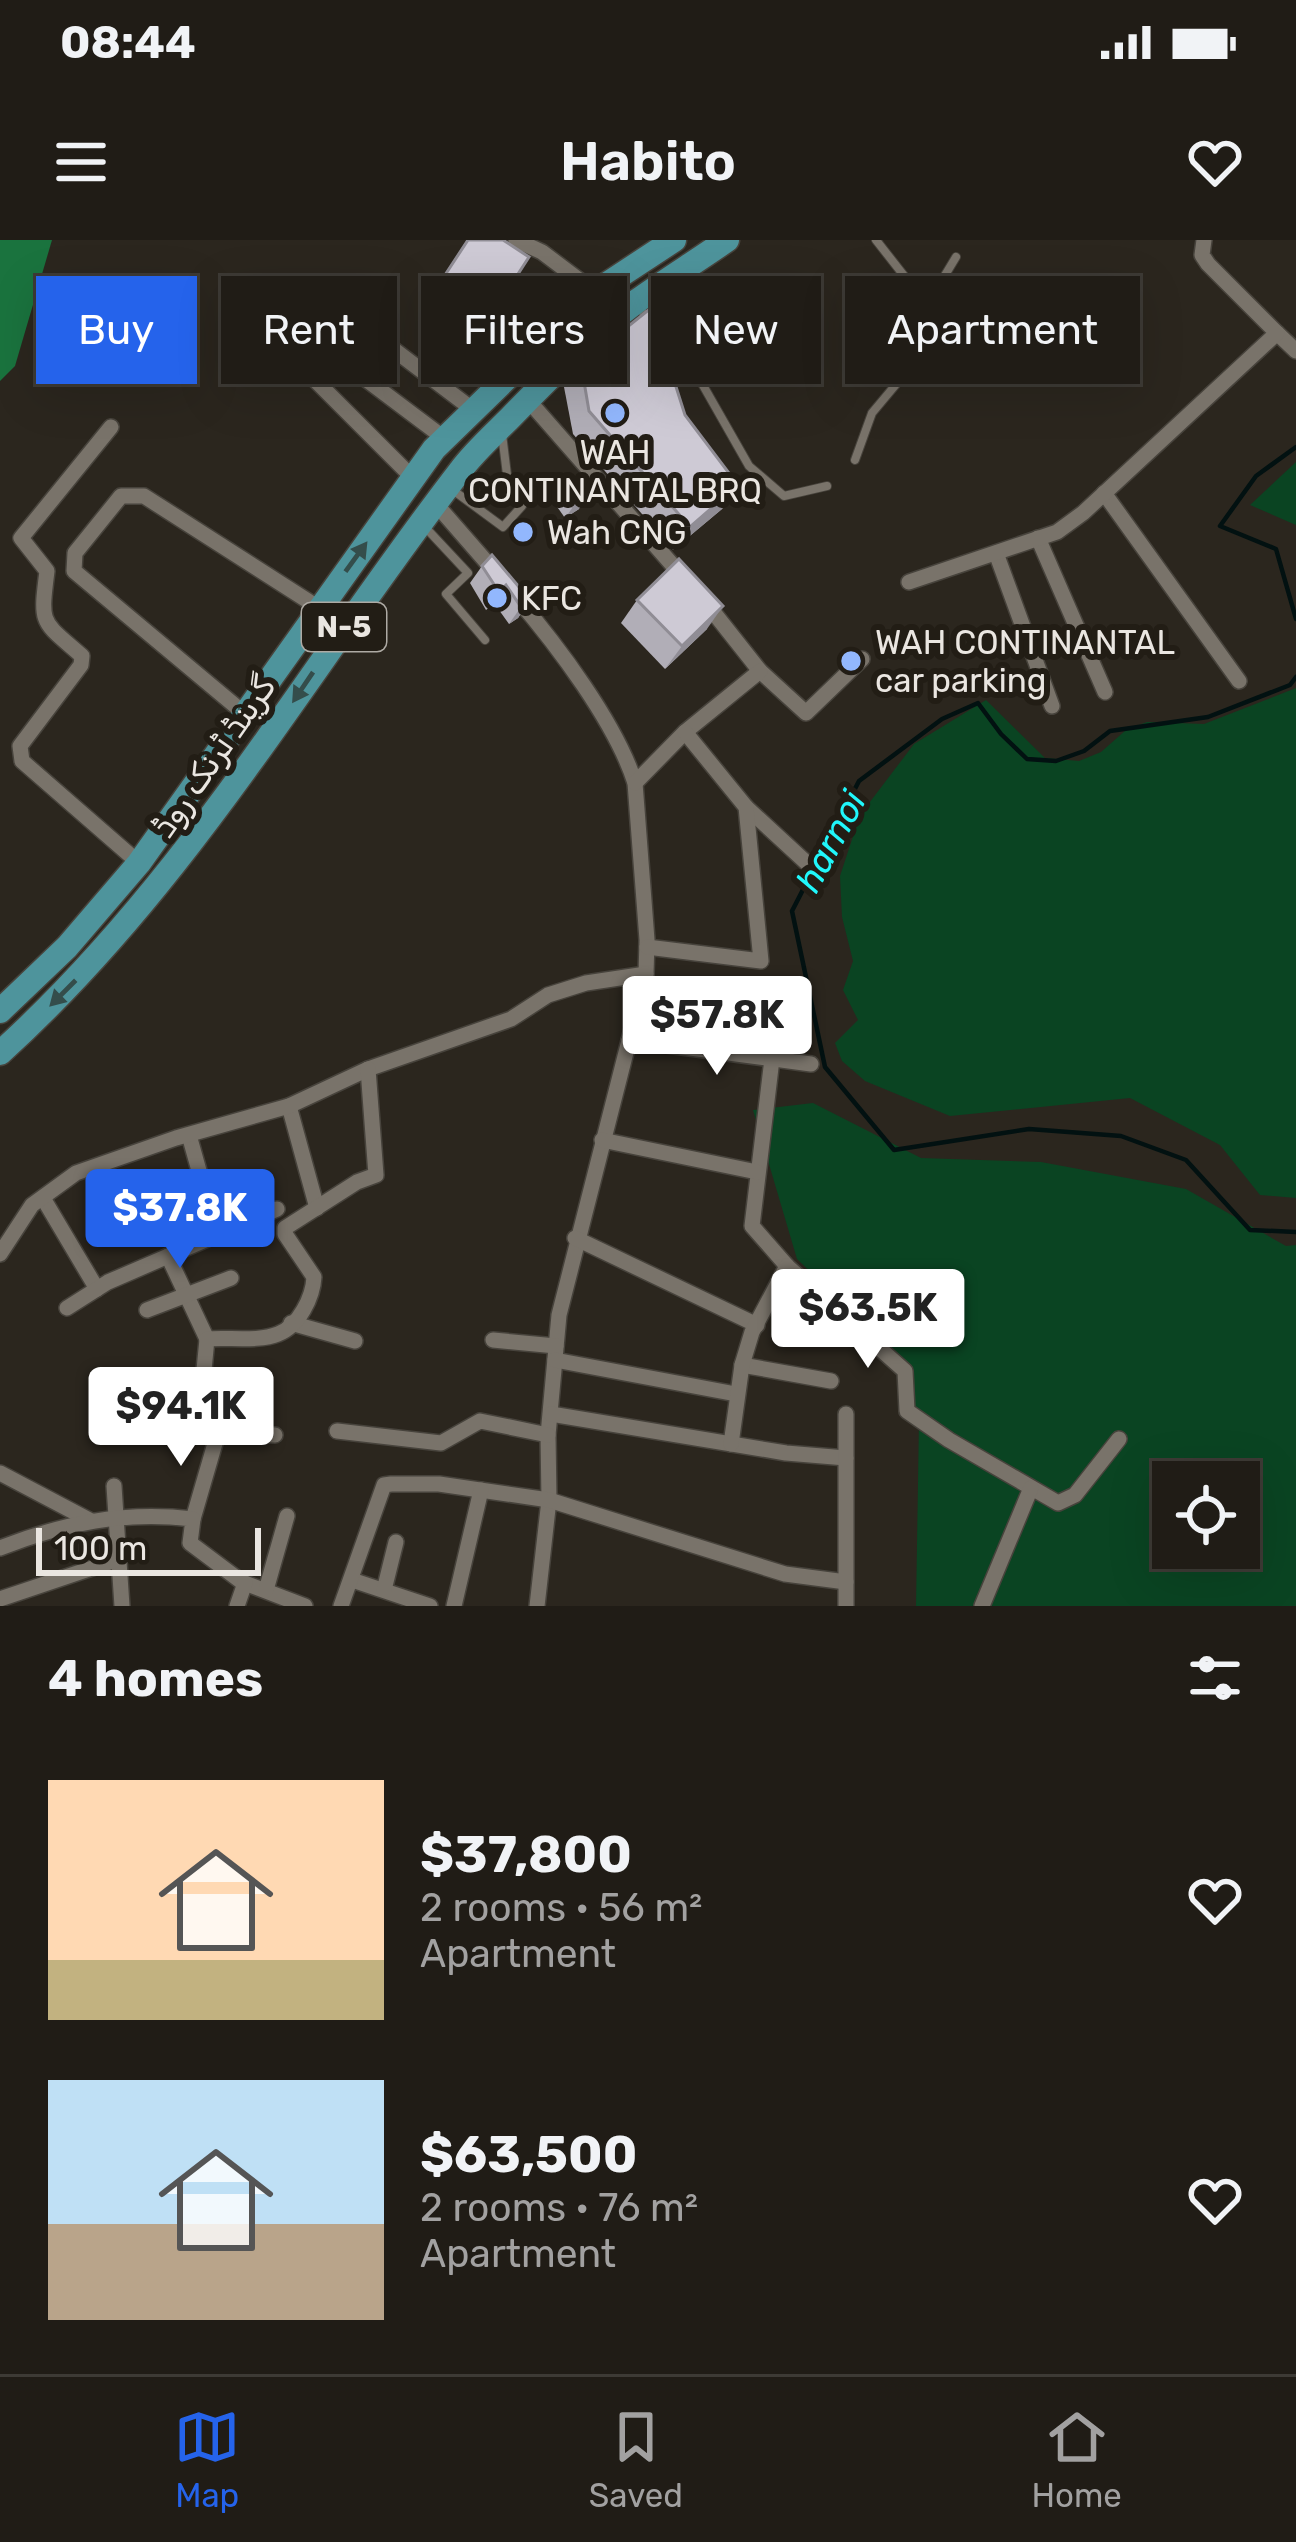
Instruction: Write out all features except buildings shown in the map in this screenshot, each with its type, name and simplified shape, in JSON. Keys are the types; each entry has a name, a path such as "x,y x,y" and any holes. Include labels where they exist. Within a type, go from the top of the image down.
{"highway":[{"name":"گرینڈ ٹرنک روڈ","path":"620,276 674,240"},
{"name":"گرینڈ ٹرنک روڈ","path":"0,1053 96,960 149,900 236,787 441,495 501,427 635,302 727,240"},
{"name":"گرینڈ ٹرنک روڈ","path":"0,1011 67,947 139,863 413,478 439,444 498,384"},
{"path":"439,444 441,495"}],"street":[{"path":"515,240 542,252 574,276"},
{"path":"1204,240 1202,255 1208,264 1296,351"},
{"path":"909,582 1057,532 1277,333"},
{"path":"397,352 472,409"},
{"path":"319,384 413,478"},
{"path":"368,384 439,444"},
{"path":"528,400 760,670 806,713 862,659"},
{"path":"111,427 21,538 46,571 45,624 82,656 81,664 20,746 22,761 139,863"},
{"path":"1104,493 1239,681"},
{"path":"441,495 613,731 635,783 646,974 559,1315 548,1435 549,1500 537,1606"},
{"path":"245,714 74,571 75,554 121,496 144,496 320,608"},
{"path":"1039,538 1105,692"},
{"path":"996,553 1052,706"},
{"path":"635,783 685,732 760,670"},
{"path":"685,732 746,807 810,866"},
{"path":"647,947 760,961 746,807"},
{"path":"0,1254 32,1205 76,1173 289,1106 368,1069 511,1019 548,995 586,983 646,974"},
{"path":"629,1040 812,1064"},
{"path":"772,1059 752,1226 787,1266 905,1371 908,1411 1031,1488 1064,1503 1119,1439"},
{"path":"207,1339 277,1335 309,1300 314,1276 285,1228 379,1170 368,1069"},
{"path":"289,1106 317,1208"},
{"path":"189,1135 217,1235"},
{"path":"602,1141 757,1172"},
{"path":"43,1198 97,1289"},
{"path":"67,1308 97,1289 277,1209"},
{"path":"575,1238 757,1325"},
{"path":"168,1256 207,1339 198,1432 275,1436"},
{"path":"730,1444 742,1365 787,1266"},
{"path":"147,1310 231,1278"},
{"path":"291,1323 355,1341"},
{"path":"493,1340 736,1394"},
{"path":"742,1365 831,1381"},
{"path":"551,1414 846,1458"},
{"path":"845,1606 846,1414"},
{"path":"337,1431 441,1443 480,1421 548,1435"},
{"path":"218,1433 190,1543 245,1583 305,1606"},
{"path":"0,1473 91,1521"},
{"path":"341,1606 384,1485 439,1484 549,1500 785,1574 846,1582"},
{"path":"114,1486 117,1603"},
{"path":"982,1606 1031,1488"},
{"path":"454,1606 481,1490"},
{"path":"0,1548 47,1530 117,1516 193,1520"},
{"path":"266,1590 287,1516"},
{"path":"384,1590 396,1542"},
{"path":"0,1599 119,1559"},
{"path":"352,1580 430,1606"},
{"path":"236,1606 245,1583"}],"lane":[{"path":"876,240 904,276"},
{"path":"945,276 956,257"},
{"path":"635,302 668,346 696,373 759,477 784,496 827,487"},
{"path":"855,460 872,413 896,384"},
{"path":"441,495 503,527 522,506 508,483 501,427"},
{"path":"441,495 468,573 446,594 485,640"}],"green space":[{"path":"0,240 52,240 41,276 36,276 36,294 15,366 0,381"},
{"path":"1296,462 1296,525 1250,505"},
{"path":"1296,688 1296,1198 1260,1195 1220,1145 1130,1098 950,1116 865,1081 842,1061 835,1043 858,1020 843,990 853,961 842,917 840,876 860,815 914,744 986,700 1045,758 1079,761 1147,722 1204,724"},
{"path":"813,1103 921,1158 1041,1162 1186,1189 1286,1246 1296,1245 1296,1606 916,1606 919,1421 885,1344 797,1259 753,1110"}],"waterway":[{"name":"harnoi","path":"1296,447 1256,476 1220,526 1276,549 1296,619"},
{"name":"harnoi","path":"1296,677 1290,685 1208,717 1110,731 1084,751 1056,761 1027,759 978,703 942,719 859,781 792,911 825,1067 894,1150 1029,1129 1121,1136 1186,1160 1250,1230 1296,1232"}],"place":[{"name":"WAH CONTINANTAL BRQ","path":"615,413"},
{"name":"Wah CNG","path":"523,532"},
{"name":"KFC","path":"497,598"},
{"name":"WAH CONTINANTAL car parking","path":"851,661"}]}
